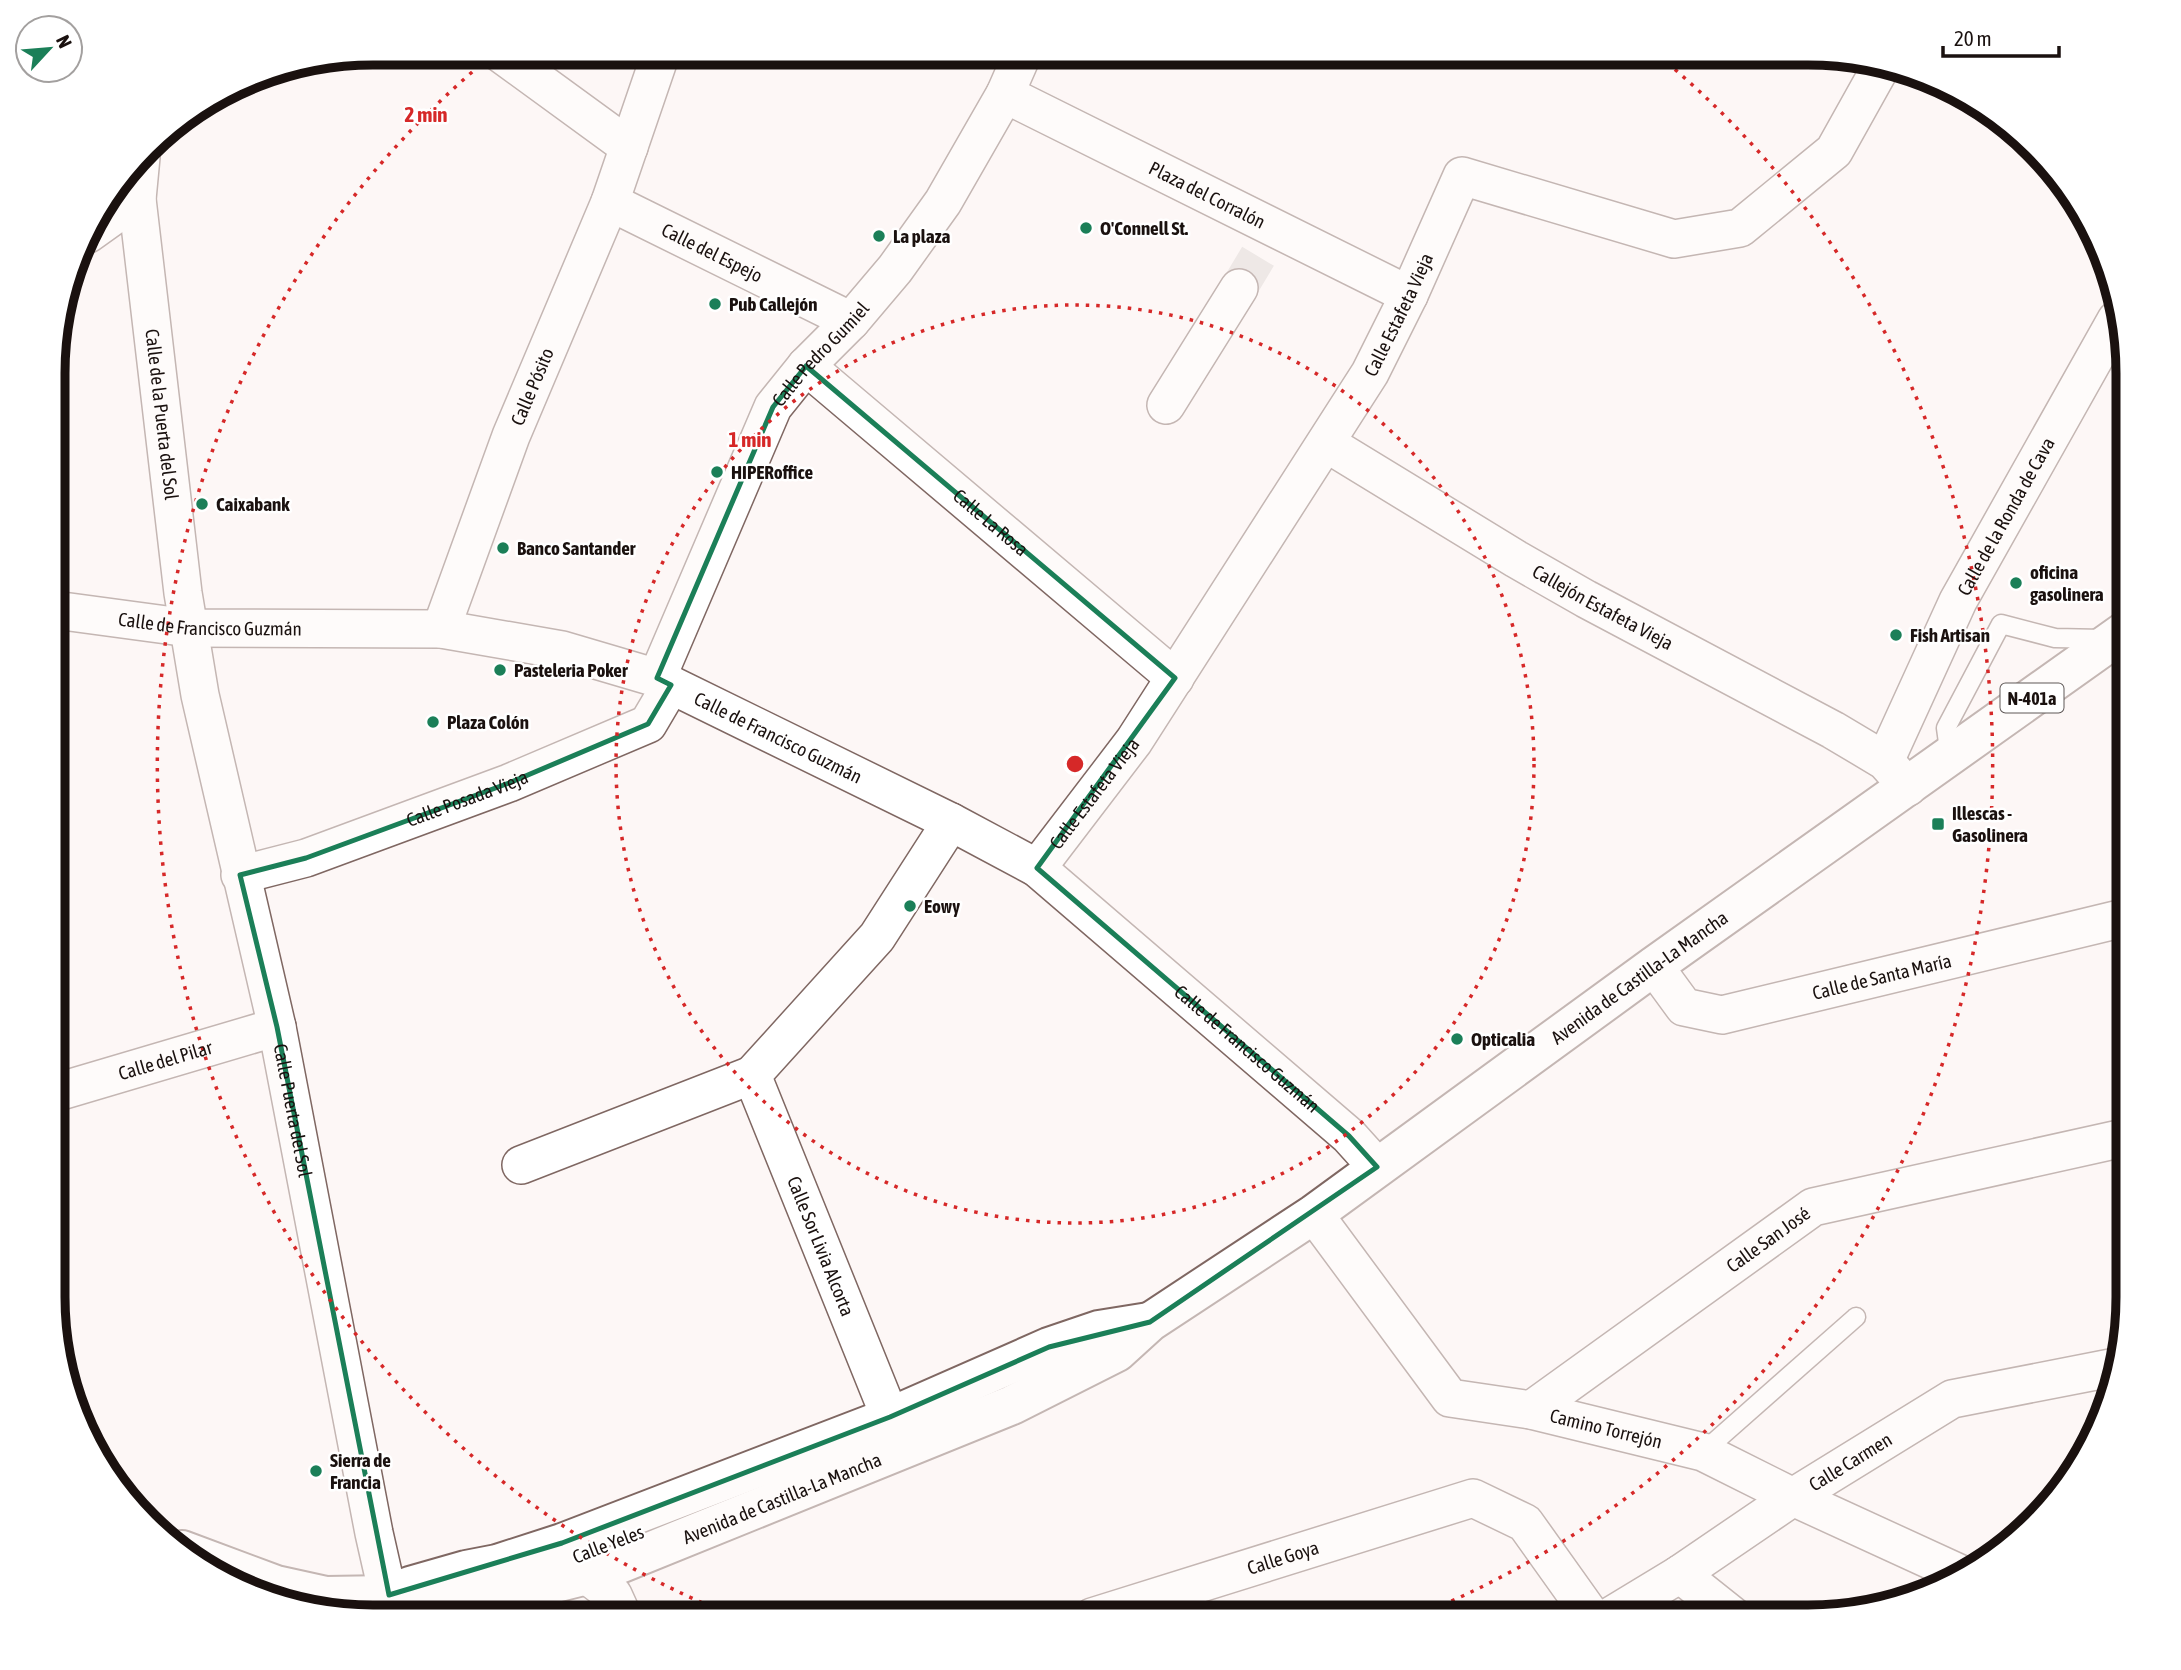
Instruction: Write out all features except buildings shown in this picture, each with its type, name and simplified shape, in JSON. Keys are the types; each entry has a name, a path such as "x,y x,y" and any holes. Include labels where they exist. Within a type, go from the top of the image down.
{"main road":[{"name":"Avenida de Castilla-La Mancha","path":"400,1605 583,1589 1012,1405 1117,1352 1150,1322 1314,1214 1654,966 1896,774 1950,757 2116,638"},
{"name":"Avenida de Castilla-La Mancha","path":"392,1605 422,1582 497,1564 562,1543 890,1417 1049,1347 1099,1331 1150,1322"},
{"name":"Avenida de Castilla-La Mancha","path":"219,1564 276,1585 384,1605"}],"street":[{"path":"518,65 629,147"},
{"name":"Calle Pósito","path":"441,629 511,436 610,202 657,65"},
{"name":"Calle Pedro Gumiel","path":"664,682 773,407 806,366 851,321 895,269 943,202 1005,94 1018,65"},
{"name":"Calle Estafeta Vieja","path":"1037,868 1134,741 1370,373 1409,295 1462,176 1674,239 1740,228 1834,151 1878,73"},
{"name":"Plaza del Corralón","path":"1005,94 1409,295"},
{"path":"104,222 137,199 140,171"},
{"name":"Calle de la Puerta del Sol","path":"137,199 189,628"},
{"name":"Calle del Espejo","path":"610,202 851,321"},
{"path":"1166,405 1239,288"},
{"name":"Calle de la Ronda de Cava","path":"1896,774 1958,601 2113,326"},
{"name":"Calle La Rosa","path":"806,366 1175,678"},
{"name":"Callejón Estafeta Vieja","path":"1326,443 1574,593 1821,724 1896,774"},
{"name":"Calle de Francisco Guzmán","path":"65,611 189,628 441,629 562,650 664,682 951,822 1037,868 1349,1136 1377,1167"},
{"name":"Calle Puerta del Sol","path":"189,628 200,695 277,1027 391,1605"},
{"name":"Calle Posada Vieja","path":"240,875 306,858 497,788 648,724 664,682"},
{"path":"521,1165 752,1075 877,937 951,822"},
{"name":"Calle de Santa María","path":"1654,966 1684,1007 1722,1015 2116,920"},
{"name":"Calle del Pilar","path":"65,1090 277,1027"},
{"name":"Calle Sor Livia Alcorta","path":"752,1075 890,1417"},
{"name":"Calle San José","path":"1531,1410 1814,1207 2116,1140"},
{"name":"Camino Torrejón","path":"1314,1214 1450,1398 1531,1410 1703,1452 1793,1497 1951,1569"},
{"name":"Calle Carmen","path":"1629,1605 1680,1574 1793,1497 1952,1399 2108,1369"},
{"name":"Calle Yeles","path":"497,1564 517,1568 545,1562 583,1589 818,1456 843,1434"},
{"name":"Calle Goya","path":"1130,1605 1473,1498 1525,1523 1583,1605"},
{"path":"1680,1574 1718,1605"}],"lane":[{"path":"1950,757 1946,728 2001,624 2055,638 2116,634"},
{"path":"1703,1452 1856,1317"}],"highlighted area":[{"path":"806,366 1175,678 1037,868 1349,1136 1377,1167 1150,1322 1049,1347 890,1417 562,1543 389,1595 277,1027 240,875 306,858 509,783 648,724 671,685 657,678 773,407"}],"tunnel":[{"path":"1239,288 1275,228"}],"place":[{"name":"O'Connell St.","path":"1086,228"},
{"name":"La plaza","path":"879,236"},
{"name":"Pub Callejón","path":"715,304"},
{"name":"HIPERoffice","path":"717,472"},
{"name":"Caixabank","path":"202,504"},
{"name":"Banco Santander","path":"503,548"},
{"name":"oficina gasolinera","path":"2016,583"},
{"name":"Fish Artisan","path":"1896,635"},
{"name":"Pasteleria Poker","path":"500,670"},
{"name":"Plaza Colón","path":"433,722"},
{"name":"Illescas - Gasolinera","path":"1938,824"},
{"name":"Eowy","path":"910,906"},
{"name":"Opticalia","path":"1457,1039"},
{"name":"Sierra de Francia","path":"316,1471"}]}
